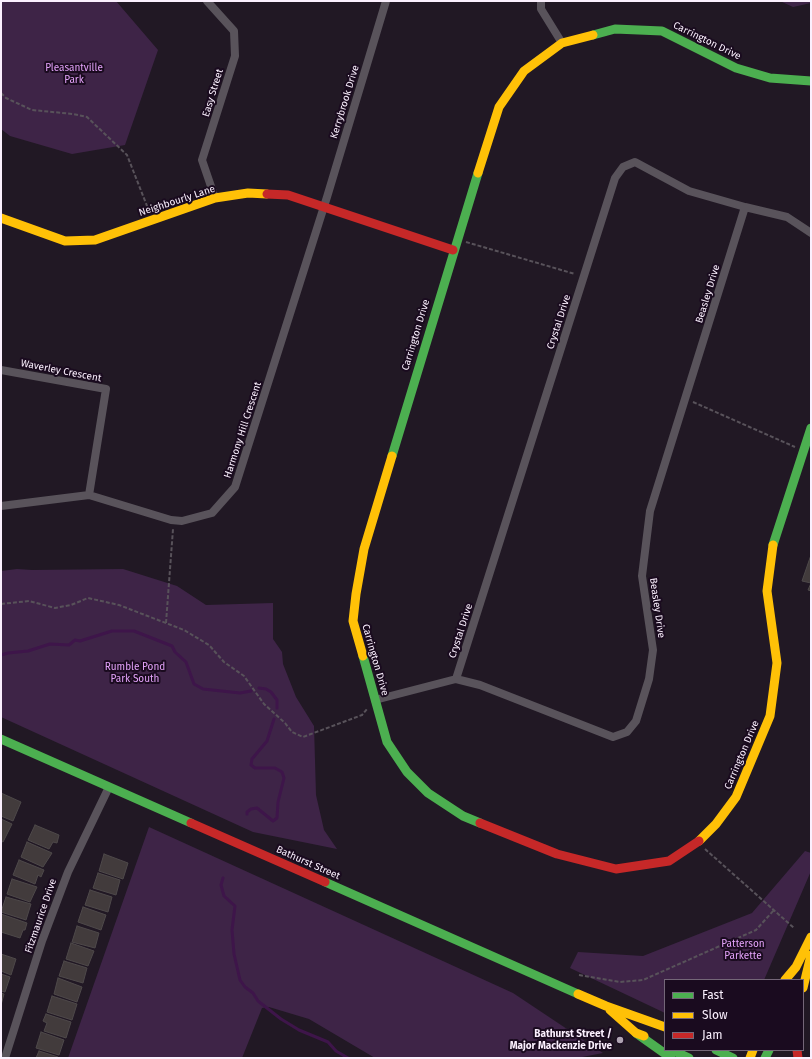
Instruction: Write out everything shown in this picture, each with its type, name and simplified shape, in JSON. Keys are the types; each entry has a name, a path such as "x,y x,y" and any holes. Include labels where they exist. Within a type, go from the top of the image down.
{"street":[{"name":"Easy Street","path":"207,1 234,31 234,56 202,160 215,198"},
{"name":"Kerrybrook Drive","path":"324,208 386,1"},
{"path":"540,1 541,9 562,43"},
{"name":"Carrington Drive","path":"811,81 770,78 736,68 662,32 615,29 562,43 524,71 499,107 453,250 364,549 356,594 353,621 375,700 387,742 406,772 428,793 463,816 557,854 616,869 668,860 697,842 716,824 736,797 770,716 777,663 767,591 771,550 803,450 811,431"},
{"name":"Crystal Drive","path":"456,679 616,178 623,167 635,162 689,191 787,217 811,233"},
{"name":"Neighbourly Lane","path":"1,218 65,241 95,240 215,198 248,193 288,195 453,250"},
{"name":"Beasley Drive","path":"375,700 456,679 480,685 613,736 627,732 636,721 649,679 653,650 642,576 650,511 745,207"},
{"name":"Harmony Hill Crescent","path":"1,506 89,495 173,520 182,521 212,513 235,487 324,208"},
{"name":"Waverley Crescent","path":"1,370 106,389 89,495"},
{"name":"Bathurst Street","path":"1,739 606,1006 643,1018 664,1028"},
{"name":"Fitzmaurice Drive","path":"5,1058 42,941 68,872 109,787"},
{"path":"786,979 796,967 811,937"},
{"path":"804,984 811,955"},
{"path":"795,979 796,967"},
{"name":"Bathurst Street","path":"606,1006 636,1032 664,1046"},
{"path":"636,1032 671,1058"},
{"path":"674,1051 689,1058"},
{"path":"718,1051 733,1058"}],"path":[{"path":"1,93 6,98 32,110 73,114 87,117 127,155 153,220"},
{"path":"457,240 584,277"},
{"path":"686,399 803,450"},
{"path":"166,623 173,520"},
{"path":"1,604 29,601 55,608 71,605 88,598 119,605 184,630 209,645 224,662 244,676 257,695 271,711 292,732 303,737 362,715 375,700"},
{"path":"697,842 794,928"},
{"path":"578,976 620,982 643,980 756,930 774,910"}],"green space":[{"name":"Pleasantville Park","path":"1,1 116,1 158,50 125,145 72,154 10,136 1,129"},
{"path":"780,1 811,1 811,3 793,7"},
{"name":"Rumble Pond Park South","path":"17,569 123,569 177,586 206,605 273,603 273,639 282,652 283,664 296,697 314,726 316,795 324,830 337,849 253,832 1,717 1,571"},
{"path":"149,827 513,993 603,1053 577,1058 375,1058 309,1019 269,1007 262,1008 242,1058 68,1058"},
{"name":"Patterson Parkette","path":"805,851 811,853 811,871 764,979 664,979 664,1013 570,968 578,952 643,956 752,913"}],"building":[{"path":"811,555 811,583 802,581"},
{"path":"811,583 811,591 808,590"},
{"path":"1,793 21,802 13,821 1,816"},
{"path":"1,819 12,824 3,842 1,841"},
{"path":"35,825 59,835 57,843 53,842 49,849 28,840"},
{"path":"27,842 52,853 43,867 21,857"},
{"path":"104,854 128,863 123,879 99,871"},
{"path":"19,860 44,870 41,877 38,875 35,884 13,875"},
{"path":"98,873 120,880 116,895 93,888"},
{"path":"12,879 37,887 30,902 7,894"},
{"path":"90,890 112,897 108,912 85,905"},
{"path":"6,897 31,904 26,920 1,912"},
{"path":"83,907 106,915 101,930 78,922"},
{"path":"1,914 27,923 20,938 1,932"},
{"path":"77,926 99,933 95,948 72,942"},
{"path":"71,943 94,951 88,966 66,959"},
{"path":"1,954 16,959 11,975 1,971"},
{"path":"64,961 87,968 83,983 59,976"},
{"path":"1,974 10,977 5,992 1,991"},
{"path":"58,978 82,987 77,1002 54,994"},
{"path":"1,993 4,994 1,1005"},
{"path":"52,996 77,1004 72,1020 47,1012"},
{"path":"46,1014 71,1022 66,1038 44,1031 47,1023 43,1021"},
{"path":"41,1032 64,1040 59,1055 36,1048"},
{"path":"39,1051 58,1057 58,1058 36,1058"}],"waterway":[{"path":"1,655 28,651 50,644 69,645 75,640 80,641 112,631 134,631 172,646 175,652 186,662 194,684 203,689 240,693 251,691"},
{"path":"259,688 266,689 271,692 277,700 277,708"},
{"path":"247,814 247,812 251,809 257,808 273,821 277,818 278,802 284,778 282,772 275,768 255,768 251,765 252,759 267,741 274,719"},
{"path":"223,878 221,885 224,896 235,906 232,930 234,954 240,980 245,987 253,993 258,1001 281,1019 299,1030 328,1042 336,1051 348,1058"}],"traffic: fast":[{"path":"593,35 615,29 662,31 736,68 770,78 811,81"},
{"path":"392,456 478,173"},
{"path":"773,545 811,428"},
{"path":"363,656 387,742 407,772 428,793 463,816 480,823"},
{"path":"1,739 191,823"},
{"path":"325,882 578,994"},
{"path":"636,1033 671,1058"},
{"path":"674,1051 689,1058"},
{"path":"718,1051 733,1058"},
{"path":"765,1058 768,1051"}],"traffic: slow":[{"path":"478,173 499,107 524,71 562,43 593,35"},
{"path":"1,218 65,241 95,240 215,198 248,193 267,194"},
{"path":"363,656 353,621 356,594 364,549 392,456"},
{"path":"699,841 716,824 736,797 770,716 777,663 767,591 773,545"},
{"path":"786,979 796,967 811,937"},
{"path":"804,984 811,955"},
{"path":"578,994 606,1006 664,1027"},
{"path":"610,1010 636,1033 644,1036"},
{"path":"750,1058 753,1051"}],"traffic: jam":[{"path":"267,194 288,195 453,250"},
{"path":"191,823 325,882"},
{"path":"480,823 557,854 616,869 669,861 699,841"},
{"path":"797,1051 798,1058"}],"place":[{"name":"Bathurst Street / Major Mackenzie Drive","path":"620,1040"}]}
